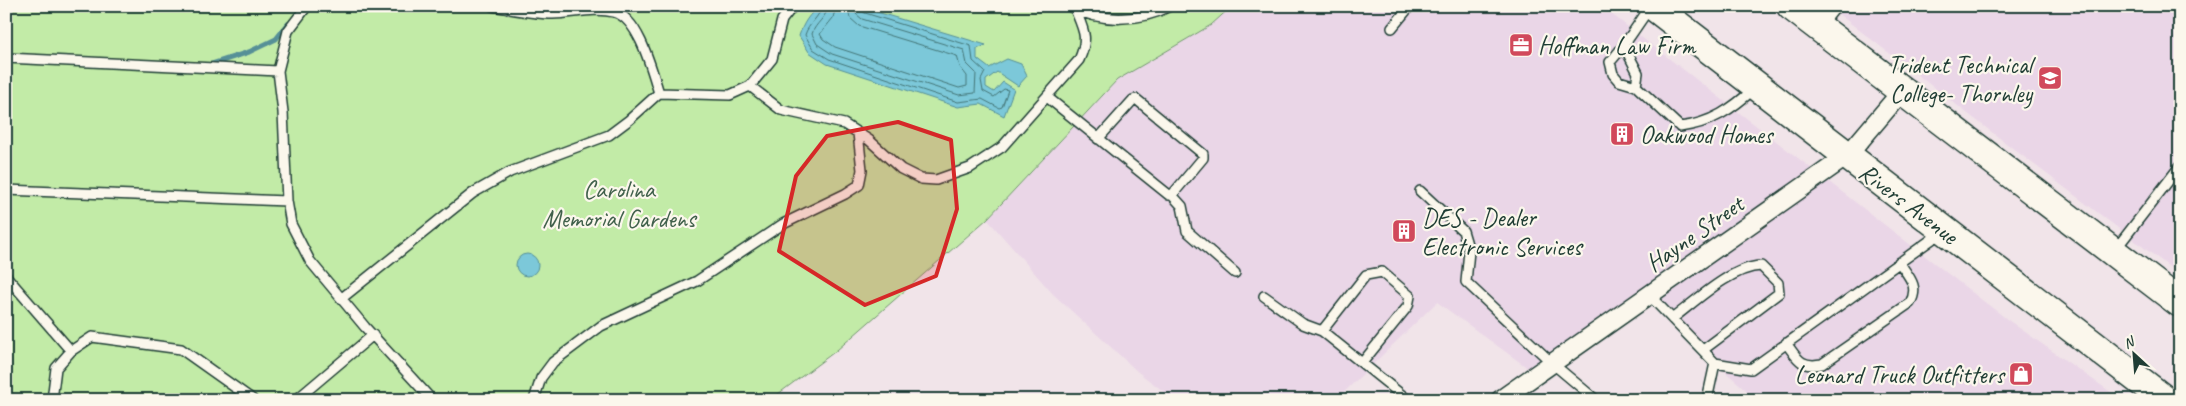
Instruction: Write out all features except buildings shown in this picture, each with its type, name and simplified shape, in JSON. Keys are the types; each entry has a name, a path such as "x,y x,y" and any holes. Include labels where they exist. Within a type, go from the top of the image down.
{"main road":[{"name":"Rivers Avenue","path":"1652,6 2165,400"},
{"path":"1791,6 1823,16 1902,91 2180,302"}],"street":[{"name":"Hayne Street","path":"1500,400 1847,156 1902,91"}],"lane":[{"path":"307,6 288,31 278,71 283,112 287,201 291,224 310,261 432,400"},
{"path":"492,6 553,14 589,10 616,12 629,22 642,44 659,93"},
{"path":"342,298 473,193 510,172 609,135 659,93 730,95 750,86 772,59 782,20 793,6"},
{"path":"1072,8 1104,17 1128,19 1155,14 1170,6"},
{"path":"1392,28 1410,6"},
{"path":"1652,6 1632,30 1624,46 1610,62 1610,68 1619,81 1636,86 1680,126 1699,125 1734,108 1757,86"},
{"path":"750,86 781,110 844,124 869,140 901,169 921,179 936,180 970,168 1002,147 1080,60 1086,46 1083,30 1072,8"},
{"path":"1624,46 1638,73 1636,86"},
{"path":"6,58 278,71"},
{"path":"1047,98 1172,195 1182,206 1187,231 1234,273"},
{"path":"1098,139 1136,99 1203,154 1203,158 1172,195"},
{"path":"534,400 541,378 553,362 601,326 697,281 783,224 859,186 862,170 858,133"},
{"path":"2113,252 2180,166"},
{"path":"6,190 287,201"},
{"path":"1420,191 1463,231 1469,251 1466,282 1552,363 1596,400"},
{"path":"1649,296 1715,363 1751,369 1944,230"},
{"path":"1786,343 1803,364 1811,366 1822,364 1910,303 1915,294 1914,285 1899,262"},
{"path":"1672,319 1734,274 1748,267 1761,266 1778,283 1779,293 1702,350"},
{"path":"1322,331 1366,274 1382,272 1410,296 1408,306 1362,363"},
{"path":"6,276 71,351"},
{"path":"1264,296 1303,324 1322,331 1408,400"},
{"path":"296,400 373,335"},
{"path":"52,400 56,368 71,351 92,337 182,349 253,400"},
{"path":"1707,400 1715,363"}],"highlighted area":[{"path":"898,122 951,140 957,209 936,276 865,305 779,251 796,176 827,136"}],"shaded area":[{"path":"1232,6 1601,6 2008,320 2122,400 1758,400 1715,363 1649,296 1536,374 1437,302 1336,400 1175,400 1138,372 1053,294 987,219 1117,80 1211,25"},
{"name":"Trident Technical College- Thornley","path":"1828,6 2180,6 2180,275 2015,150"}],"green space":[{"name":"Carolina Memorial Gardens","path":"6,6 1232,6 1211,25 1117,80 987,219 837,350 770,400 6,400"}],"water":[{"path":"821,6 857,6 986,45 977,49 977,59 989,68 1007,59 1021,64 1027,76 1018,86 997,72 986,80 986,87 994,92 1003,82 1014,89 1004,116 981,104 958,107 827,64 809,52 799,36 807,19"},
{"path":"523,254 531,254 538,261 538,269 531,276 523,276 516,269 516,261"}],"waterway":[{"path":"209,65 249,52 276,39 288,24"}],"place":[{"name":"Hoffman Law Firm","path":"1521,45"},
{"name":"Trident Technical College- Thornley","path":"2050,78"},
{"name":"Oakwood Homes","path":"1622,134"},
{"name":"DES - Dealer Electronic Services","path":"1404,231"},
{"name":"Leonard Truck Outfitters","path":"2021,374"}]}
